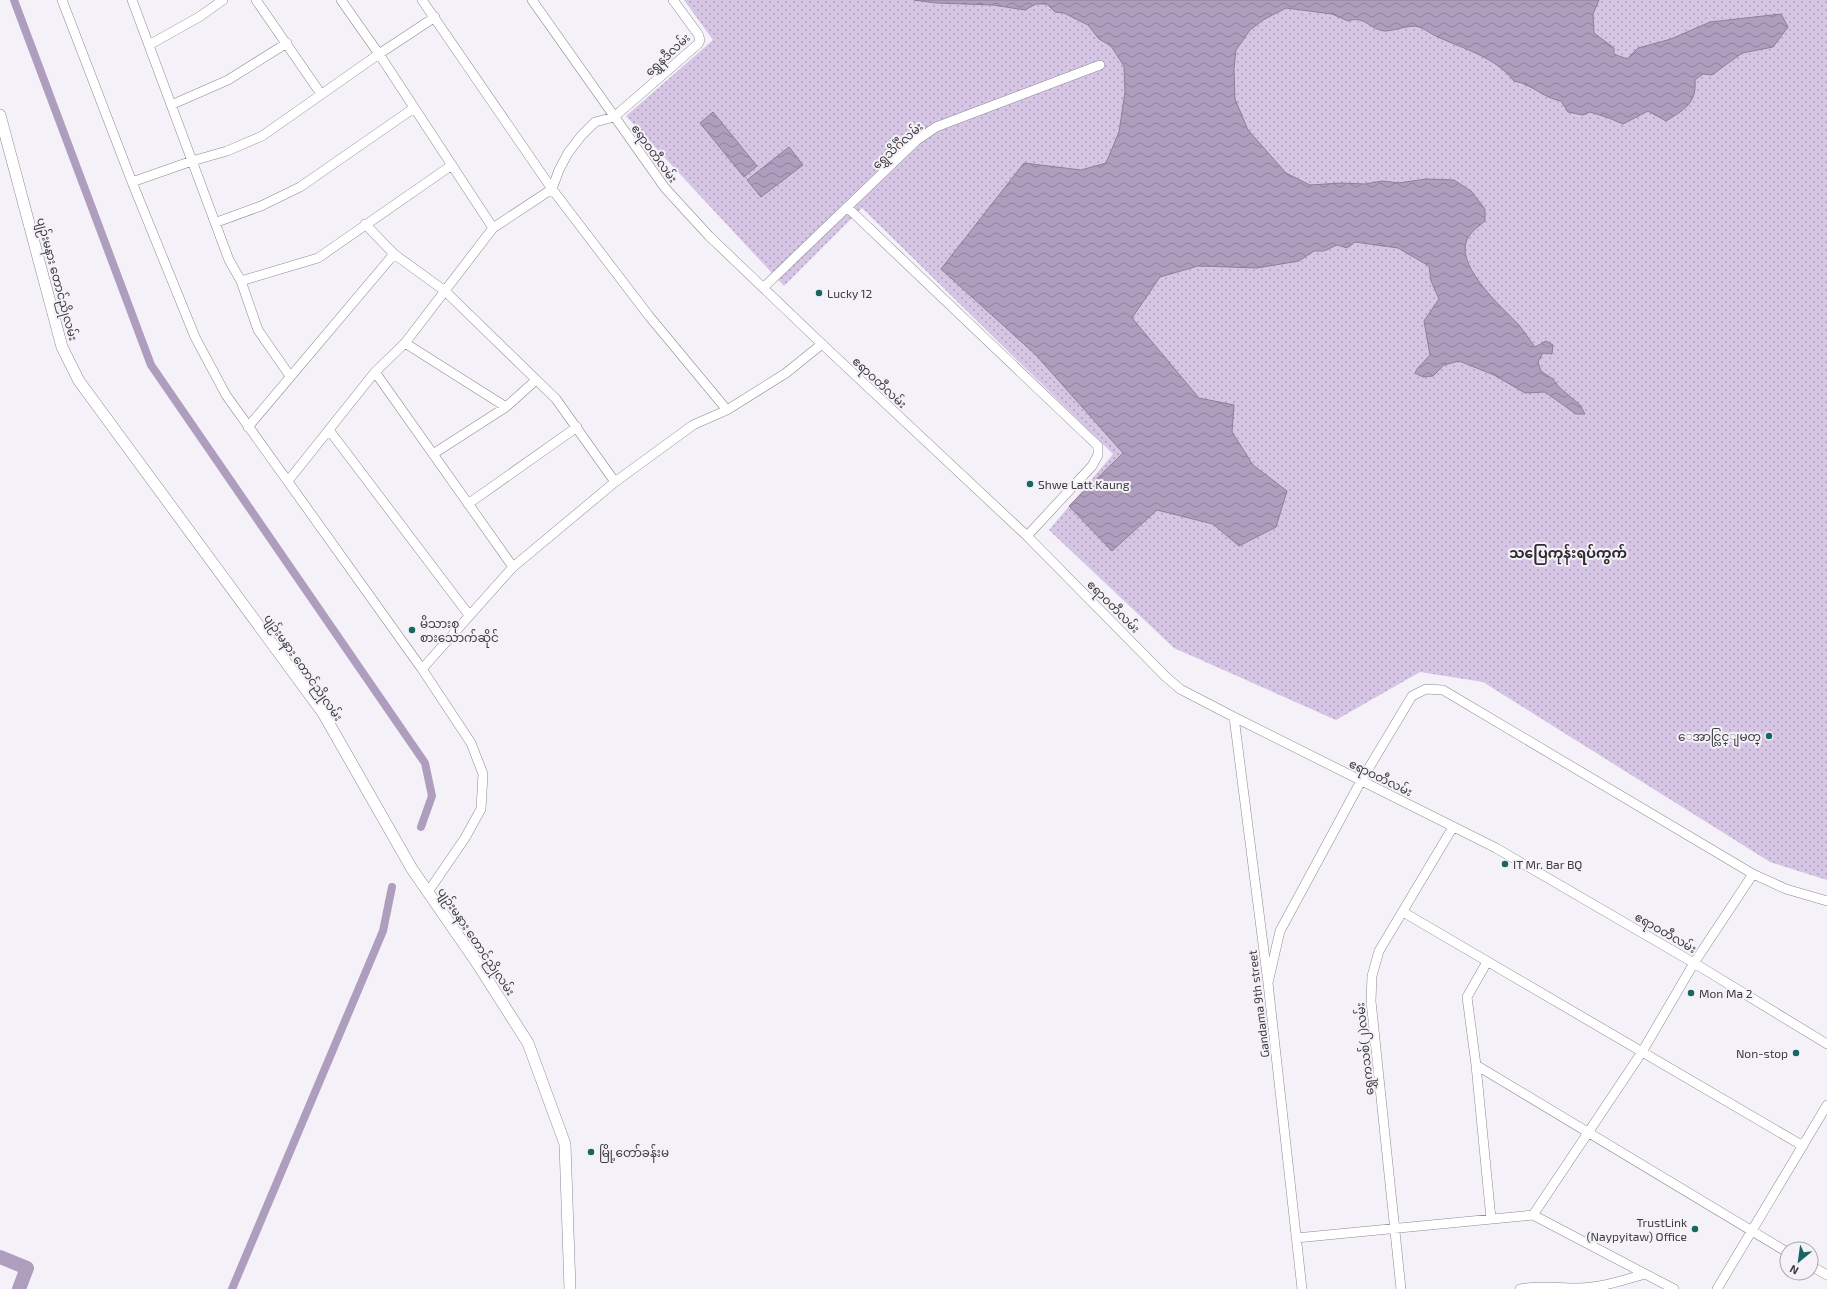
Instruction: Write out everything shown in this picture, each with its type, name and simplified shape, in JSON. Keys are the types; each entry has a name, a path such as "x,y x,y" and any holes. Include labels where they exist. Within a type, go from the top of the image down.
{"main road":[{"name":"ပျဉ်းမနား တောင်ညိုလမ်း","path":"0,115 62,347 79,381 323,713 412,869 528,1043 565,1144 570,1289"}],"street":[{"path":"62,0 132,182 196,337 226,396 422,669 471,743 483,774 481,810 465,838 428,892"},
{"path":"132,0 217,222 229,260 241,281 258,330 290,376"},
{"path":"149,45 199,17 223,0"},
{"path":"256,0 321,94"},
{"path":"341,0 379,54 493,228"},
{"path":"422,0 552,189 649,316 727,410"},
{"name":"ဧရာဝတီလမ်း","path":"532,0 665,188 709,236 1027,536 1166,677 1180,689 1496,848 1694,963 1827,1044"},
{"name":"ရွှေနဒီလမ်း","path":"614,117 698,44 700,40 698,34 673,0"},
{"path":"132,182 192,160 227,151 262,136 379,54 435,17"},
{"path":"171,105 228,80 287,43"},
{"name":"ရွှေသိင်္ဂီလမ်း","path":"764,287 917,140 936,127 1100,65"},
{"path":"217,222 261,206 300,187 414,108"},
{"path":"288,482 375,372 405,343 493,228 552,189 559,170 581,136 596,122 614,117"},
{"path":"241,281 318,258 452,165"},
{"path":"848,207 1098,446 1098,455 1092,466 1027,536"},
{"path":"365,224 394,254 444,291 556,399 615,482"},
{"path":"248,427 394,254"},
{"path":"405,343 506,408"},
{"path":"422,669 513,567 615,482 693,425 727,410 786,373 822,344"},
{"path":"375,372 513,567"},
{"path":"433,454 506,408 536,380"},
{"path":"468,504 577,427"},
{"path":"329,430 469,615"},
{"path":"1268,982 1280,931 1361,781 1412,696 1426,689 1443,690 1753,874 1786,889 1827,901"},
{"name":"Gandama 9th street","path":"1234,717 1268,982 1302,1289"},
{"name":"ရွှေကသစ်(၂)လမ်း","path":"1401,1289 1371,1001 1372,976 1379,951 1453,827"},
{"path":"1533,1215 1642,1052 1694,963 1753,874"},
{"path":"1402,912 1803,1146"},
{"path":"1487,962 1466,997 1476,1064 1491,1219"},
{"path":"1476,1064 1779,1247"},
{"path":"1717,1289 1827,1105"},
{"path":"1296,1238 1533,1215 1674,1289"},
{"path":"1520,1289 1534,1286 1592,1287 1620,1282 1645,1274"}],"shaded area":[{"path":"684,0 1827,0 1827,880 1770,862 1483,682 1420,672 1336,720 1174,648 1049,530 1113,454 862,208 784,286 626,116 713,40"}],"water":[{"path":"914,0 1599,0 1593,14 1594,33 1614,48 1614,54 1627,59 1638,48 1671,39 1710,22 1781,14 1788,27 1773,47 1742,53 1712,75 1703,74 1695,80 1694,95 1688,105 1666,121 1648,111 1623,124 1590,112 1583,115 1568,112 1561,101 1514,81 1498,66 1479,54 1416,26 1385,31 1359,20 1348,21 1332,14 1286,8 1263,20 1250,30 1236,50 1234,69 1235,99 1248,130 1286,173 1310,185 1341,183 1365,184 1382,181 1399,183 1426,179 1454,180 1471,191 1485,209 1485,221 1469,236 1465,247 1467,259 1472,271 1490,295 1518,324 1535,347 1546,341 1553,345 1552,354 1543,353 1538,362 1541,371 1553,379 1559,387 1580,405 1585,414 1576,414 1545,392 1525,393 1494,375 1459,361 1444,365 1433,376 1423,377 1415,373 1430,355 1424,321 1439,299 1431,281 1429,266 1398,248 1355,242 1347,248 1337,245 1324,251 1314,251 1299,261 1257,268 1198,266 1160,277 1132,318 1199,398 1234,405 1232,432 1253,465 1287,491 1276,527 1239,546 1213,524 1157,510 1112,551 1069,506 1123,453 1036,355 941,269 1024,163 1081,170 1106,163 1119,132 1125,92 1124,66 1111,46 1099,39 1088,25 1064,13 1055,12 1047,4 1036,4 1025,10 993,5 936,3"},
{"path":"713,112 757,166 744,177 700,123"},
{"path":"789,147 803,165 761,197 747,180"}],"waterway":[{"path":"14,0 151,365 425,763 432,796 421,827"},
{"path":"232,1289 383,931 392,887"},
{"path":"0,1257 27,1268 19,1289"}],"place":[{"name":"Lucky 12","path":"819,293"},
{"name":"Shwe Latt Kaung","path":"1030,484"},
{"name":"မိသားစု စားသောက်ဆိုင်","path":"412,630"},
{"name":"ေအာင္လြင္ျမတ္","path":"1769,736"},
{"name":"IT Mr. Bar BQ","path":"1505,864"},
{"name":"Mon Ma 2","path":"1691,993"},
{"name":"Non-stop","path":"1796,1053"},
{"name":"မြို့တော်ခန်းမ","path":"591,1152"},
{"name":"TrustLink (Naypyitaw) Office","path":"1695,1229"}],"district":[{"name":"သပြေကုန်းရပ်ကွက်","path":"1568,552"}]}
